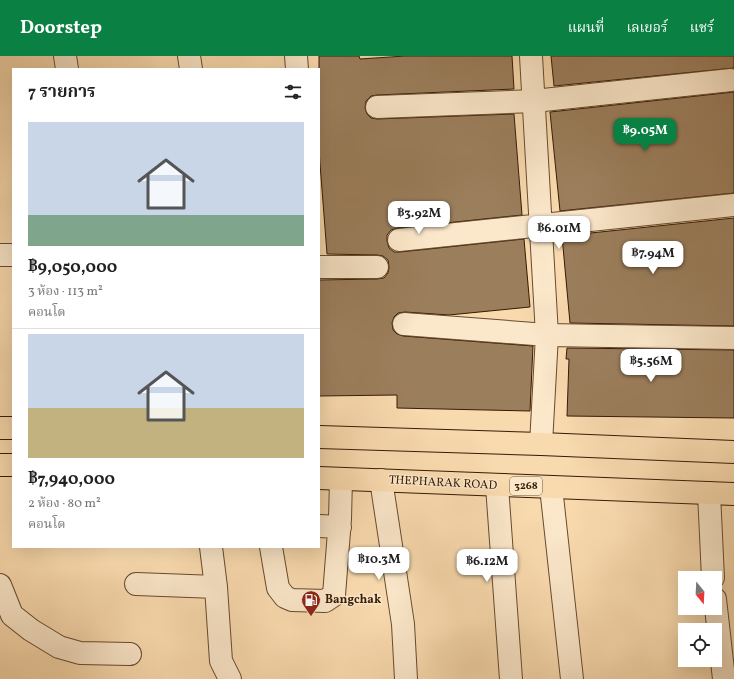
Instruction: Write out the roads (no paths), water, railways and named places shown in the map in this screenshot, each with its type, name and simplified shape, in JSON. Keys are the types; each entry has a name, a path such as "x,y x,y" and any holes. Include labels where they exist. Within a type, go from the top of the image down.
{"main road":[{"path":"0,428 12,428"},
{"path":"320,437 734,452"},
{"path":"0,465 12,465"},
{"name":"THEPHARAK ROAD","path":"320,478 734,494"}],"street":[{"path":"65,56 67,68"},
{"path":"190,56 191,68"},
{"path":"296,56 297,68"},
{"path":"531,56 547,335 541,444"},
{"path":"377,107 534,101 731,80"},
{"path":"399,240 734,205"},
{"path":"0,255 12,254"},
{"path":"320,267 377,266"},
{"path":"404,324 547,335 734,338"},
{"path":"271,548 278,588 285,596 292,600 325,601 334,594 329,527 341,479"},
{"path":"381,480 403,624 406,679"},
{"path":"497,486 511,679"},
{"path":"550,487 572,679"},
{"path":"709,493 713,571"},
{"path":"211,548 216,587 221,661 230,679"},
{"path":"136,584 216,587"},
{"path":"0,585 12,615 31,630 59,647 80,653 130,654"},
{"path":"717,615 724,679"}],"place":[{"name":"Bangchak","path":"311,617"}]}
